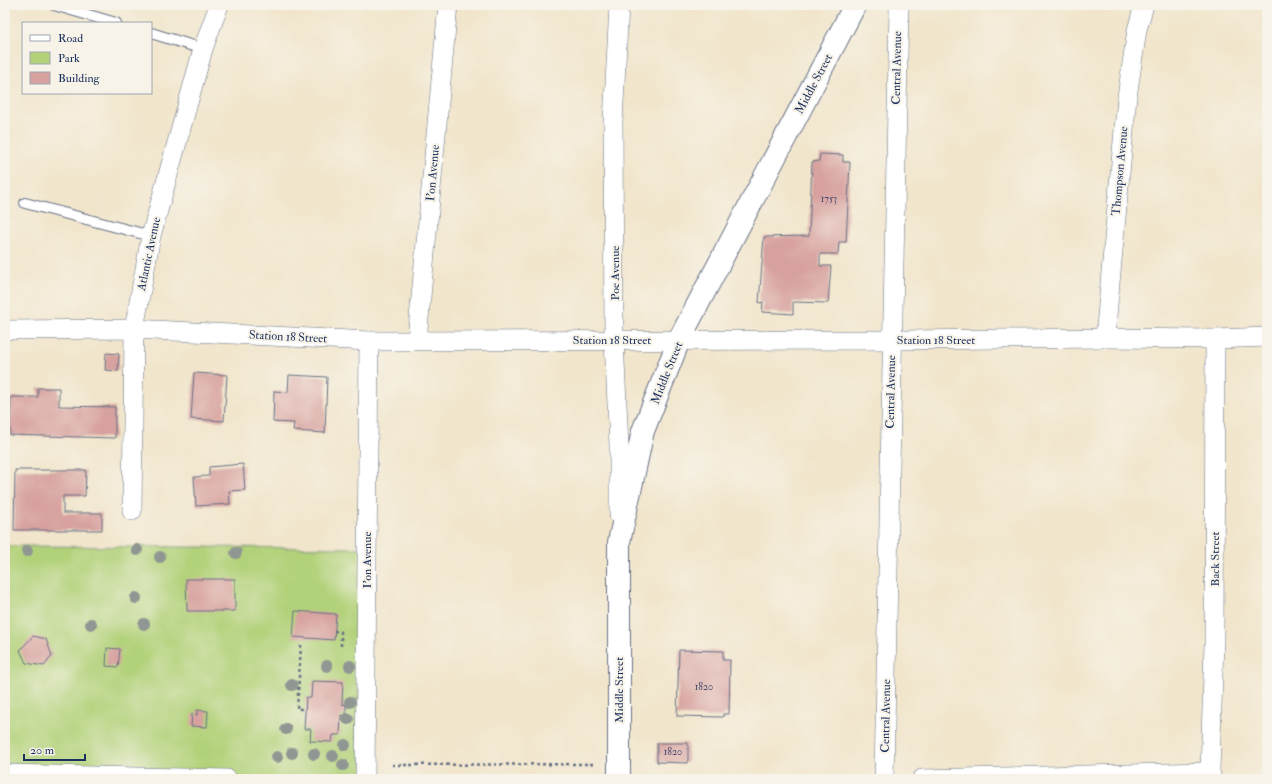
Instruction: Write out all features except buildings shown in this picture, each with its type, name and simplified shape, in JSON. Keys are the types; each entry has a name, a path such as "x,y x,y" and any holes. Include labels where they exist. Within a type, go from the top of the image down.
{"street":[{"name":"Atlantic Avenue","path":"132,511 134,329 151,236 203,48 219,5"},
{"name":"I'on Avenue","path":"417,340 448,5"},
{"name":"Poe Avenue","path":"619,5 613,122 614,340 619,446 619,542"},
{"name":"Middle Street","path":"618,779 619,542 643,431 679,340 855,5"},
{"name":"Central Avenue","path":"884,779 898,5"},
{"name":"Thompson Avenue","path":"1105,338 1127,97 1137,30 1144,5"},
{"name":"Station 18 Street","path":"5,330 134,329 369,341 1105,338 1215,339 1267,337"},
{"name":"Back Street","path":"1211,776 1214,642 1215,339"},
{"name":"I'on Avenue","path":"365,779 369,341"},
{"path":"8,776 227,779"},
{"path":"922,779 1211,776"}],"lane":[{"path":"54,5 113,22"},
{"path":"152,33 203,48"},
{"path":"25,202 151,236"}],"path":[{"path":"334,631 341,632 341,646"},
{"path":"301,645 297,709 305,710"},
{"path":"392,765 594,764"}],"green space":[{"path":"5,546 365,548 364,779 278,779 5,773"}]}
